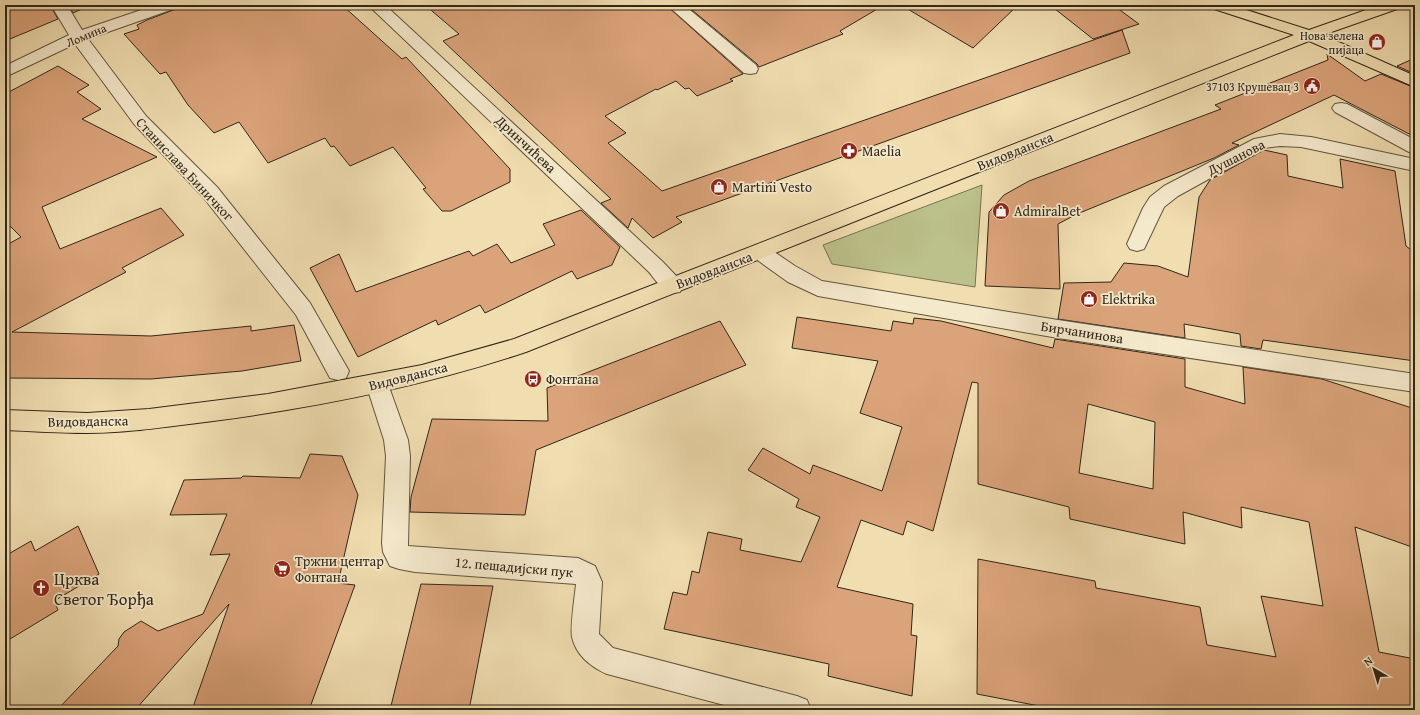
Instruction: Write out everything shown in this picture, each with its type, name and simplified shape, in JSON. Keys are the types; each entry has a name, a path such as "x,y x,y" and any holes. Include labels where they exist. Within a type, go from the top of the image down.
{"main road":[{"path":"1216,5 1309,35 1415,82"},
{"name":"Видовданска","path":"5,420 87,423 149,419 268,404 378,384 422,374 518,346 1309,35 1394,5"}],"street":[{"name":"Станислава Биничког","path":"59,5 78,37 140,120 210,192 294,297 303,309 338,371"},
{"name":"Ломина","path":"5,72 78,37 171,5"},
{"name":"Дринчићева","path":"376,5 656,267 673,286"},
{"path":"675,5 750,69"},
{"path":"1341,108 1415,148"},
{"name":"Душанова","path":"1137,244 1150,213 1157,202 1171,191 1260,143 1287,139 1415,165"},
{"name":"Бирчанинова","path":"760,252 800,280 818,288 1058,329 1415,383"},
{"name":"12. пешадијски пук","path":"378,384 396,440 398,456 395,543 396,552 399,556 415,559 578,571 586,575 589,582 586,636 589,644 596,653 607,660 797,710"}],"green space":[{"path":"982,185 975,287 832,264 823,245"}],"building":[{"path":"5,5 50,5 58,19 5,41"},
{"path":"69,5 91,5 73,13"},
{"path":"180,5 342,5 402,59 406,57 510,169 510,182 451,211 442,211 423,189 426,188 393,147 350,166 334,146 331,147 325,138 268,163 239,122 214,133 188,105 166,72 160,74 124,34 139,29 137,25 176,9"},
{"path":"425,5 666,5 743,74 730,79 733,81 697,96 689,88 685,89 676,81 657,90 656,89 605,116 626,133 608,143 662,191 1122,30 1130,53 676,217 682,222 653,238 632,218 628,228 601,203 611,199 443,41 459,34"},
{"path":"686,5 884,5 840,31 843,34 759,67"},
{"path":"901,5 1018,5 973,48"},
{"path":"1050,5 1113,5 1139,24 1093,39"},
{"path":"1327,54 1365,81 1381,74 1415,88 1415,137 1334,95 1232,143 1239,145 1214,158 1077,214 1058,224 1060,289 985,286 989,212 1004,195 1029,181 1221,109 1215,105 1328,60"},
{"path":"1415,58 1415,74 1397,66"},
{"path":"58,66 89,85 77,92 101,109 82,119 157,157 42,207 60,249 161,208 184,235 122,268 126,272 12,332 151,336 251,326 251,331 294,325 301,361 242,371 151,379 5,378 5,246 21,237 5,221 5,94"},
{"path":"1264,150 1287,155 1288,176 1343,188 1340,159 1395,171 1406,246 1415,253 1415,361 1263,340 1261,349 1241,346 1240,334 1184,324 1185,338 1058,319 1064,283 1111,282 1124,263 1158,266 1188,277 1199,197 1210,180"},
{"path":"581,210 620,247 612,265 577,279 572,271 485,313 480,305 438,325 436,320 358,357 310,268 339,254 356,292 469,251 473,256 497,244 511,263 555,245 543,224"},
{"path":"797,317 891,331 893,321 913,324 914,318 941,321 1053,348 1055,339 1185,359 1185,387 1245,404 1243,367 1322,379 1415,409 1415,522 1411,522 1412,547 1355,527 1379,652 1415,659 1415,710 1060,710 977,694 978,559 1095,581 1096,588 1200,607 1207,645 1276,657 1261,596 1323,606 1309,522 1241,507 1242,528 1183,512 1185,544 1070,519 1069,507 978,484 978,383 972,382 933,531 907,521 903,535 861,520 837,587 913,604 911,635 917,636 912,696 828,676 829,664 664,629 673,592 687,595 692,571 699,573 708,532 742,539 740,550 801,562 820,517 796,507 799,499 748,470 763,448 810,474 813,465 882,491 902,427 860,413 878,361 792,348","holes":["1088,404 1155,422 1153,489 1079,473"]},
{"path":"720,321 746,365 536,450 525,515 410,512 411,497 432,419 548,421 547,388"},
{"name":"Тржни центар Фонтана","path":"310,454 342,456 358,495 338,583 355,585 309,710 192,710 229,604 135,710 57,710 118,646 119,639 124,632 141,621 158,631 203,614 230,554 210,555 227,514 170,515 184,480 241,478 243,476 300,478"},
{"name":"Црква Светог Ђорђа","path":"78,526 99,574 54,601 58,610 5,642 5,556 31,541 35,551"},
{"path":"421,584 493,586 469,710 390,710"}],"place":[{"name":"Нова зелена пијаца","path":"1377,42"},
{"name":"37103 Крушевац 3","path":"1312,86"},
{"name":"Maelia","path":"849,151"},
{"name":"Martini Vesto","path":"719,187"},
{"name":"AdmiralBet","path":"1001,211"},
{"name":"Elektrika","path":"1089,299"},
{"name":"Фонтана","path":"533,379"},
{"name":"Тржни центар Фонтана","path":"282,569"},
{"name":"Црква Светог Ђорђа","path":"41,588"}]}
